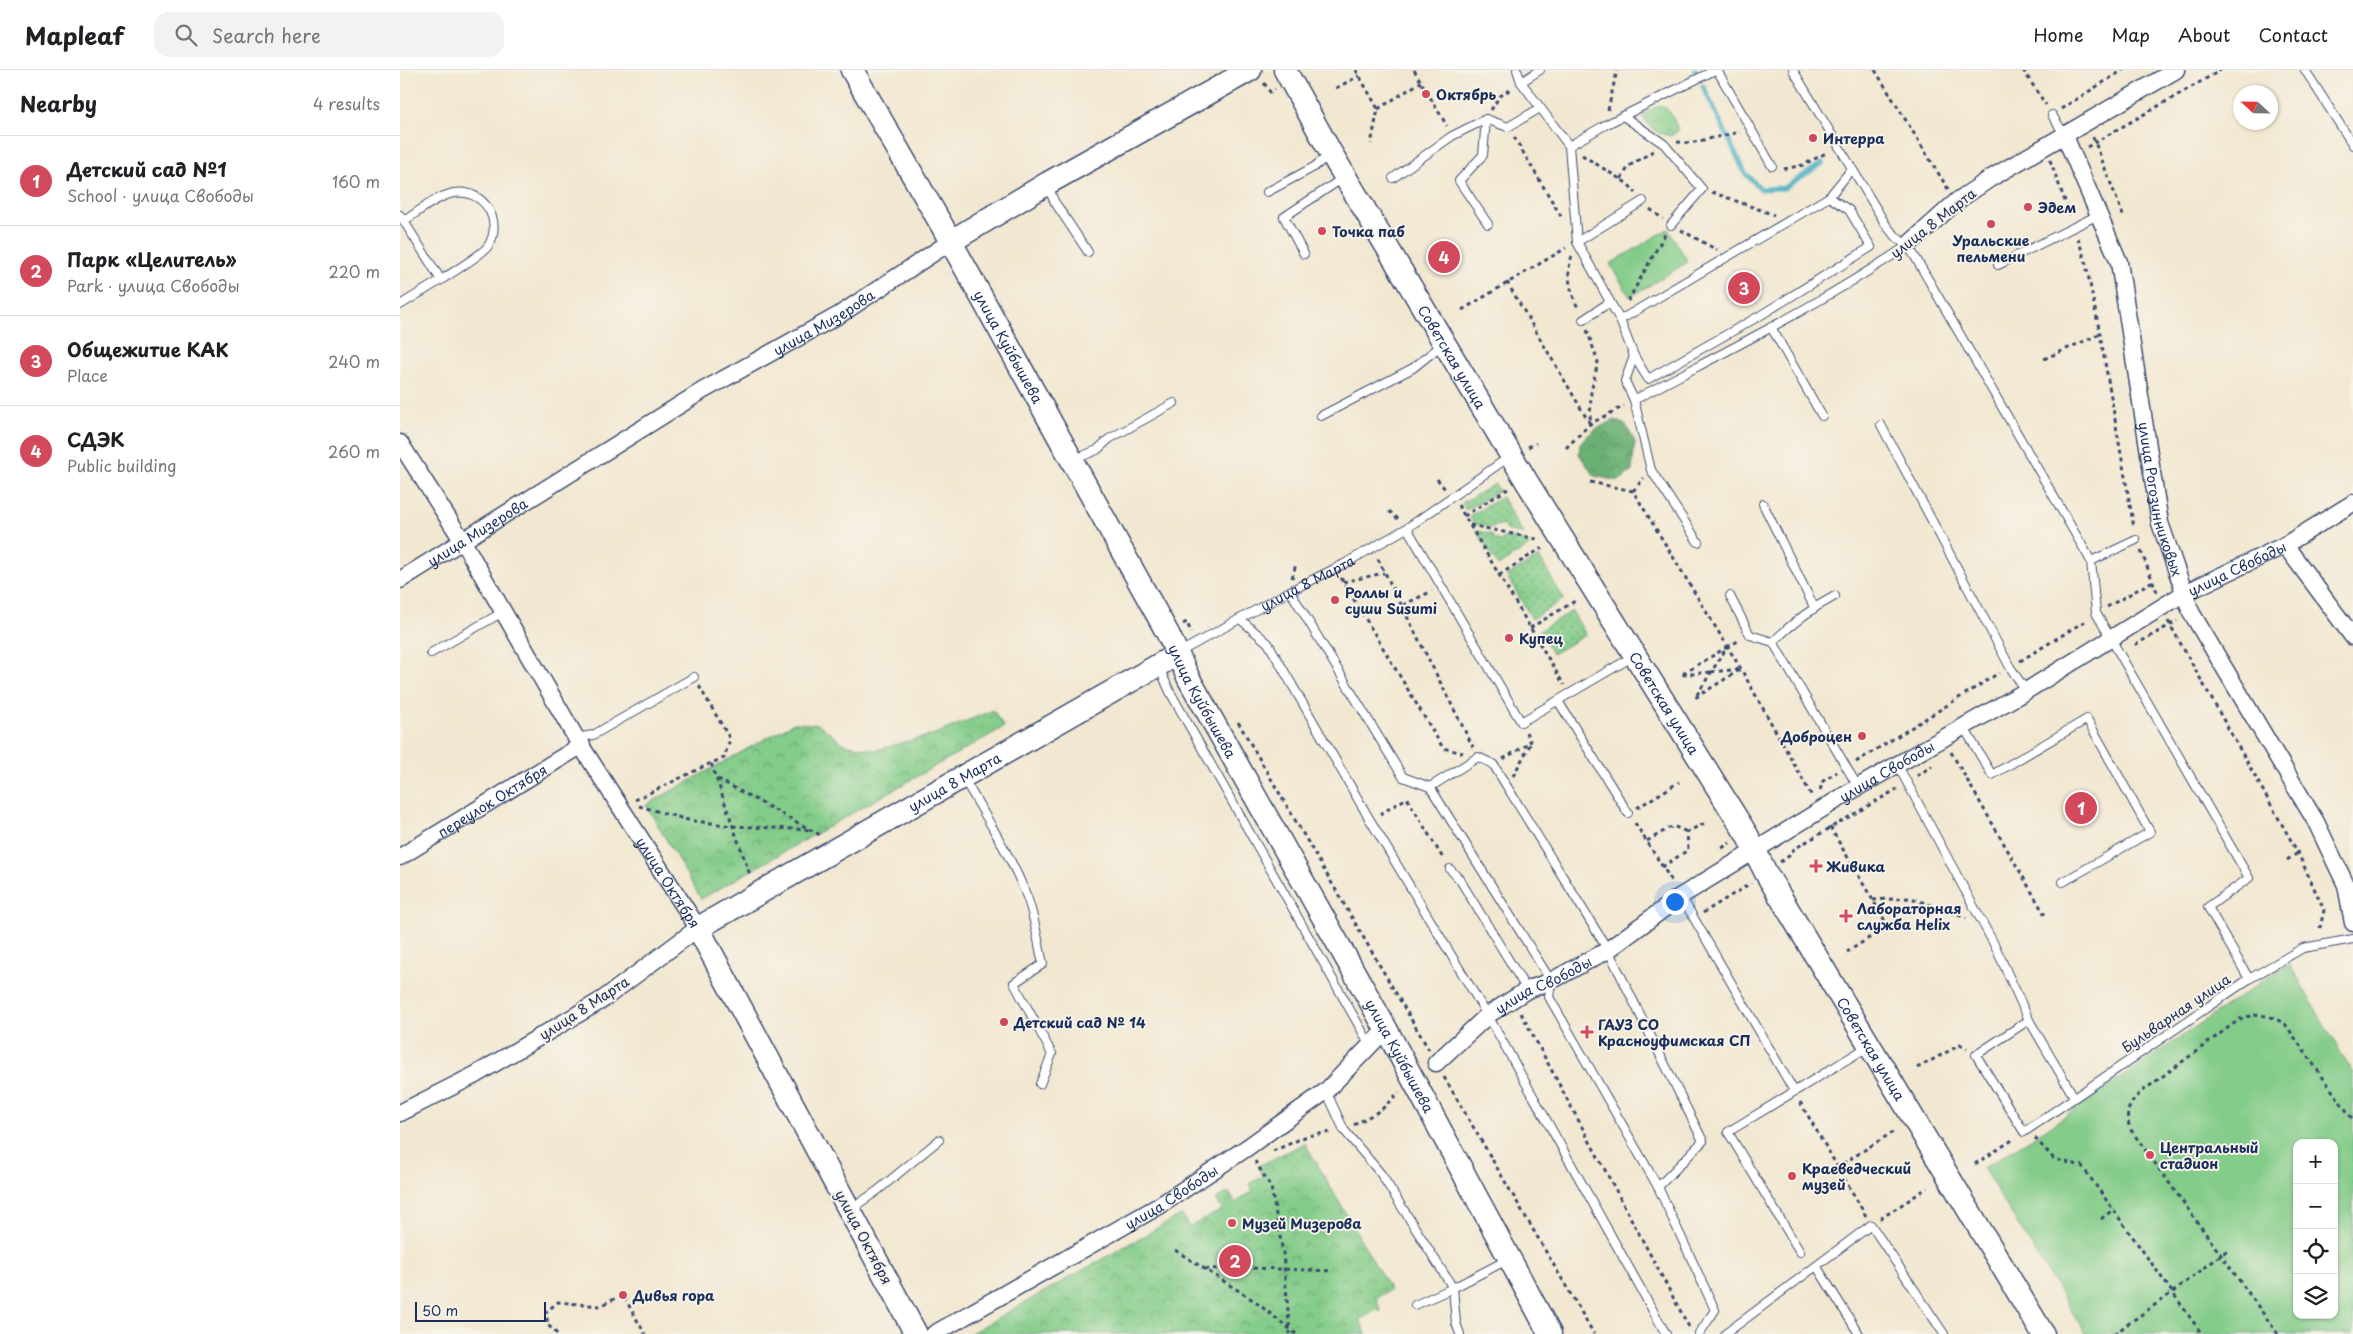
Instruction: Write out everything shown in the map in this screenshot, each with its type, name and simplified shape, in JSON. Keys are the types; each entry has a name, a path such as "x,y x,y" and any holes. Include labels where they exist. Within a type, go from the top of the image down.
{"main road":[{"name":"улица Куйбышева","path":"852,70 1168,634 1167,660 1386,1029 1550,1334"},
{"name":"улица Мизерова","path":"950,242 1048,183 1250,70"},
{"name":"Советская улица","path":"1285,70 1345,177 1512,456 1634,656 1751,842 1766,873 2042,1334"},
{"name":"улица 8 Марта","path":"698,928 1167,660"},
{"name":"улица Октября","path":"698,928 916,1334"}],"street":[{"name":"улица 8 Марта","path":"1908,245 1957,201 2064,134 2176,70"},
{"name":"улица Рогозинниковых","path":"2064,134 2120,262 2160,523 2183,594 2191,612 2316,822 2346,885 2353,923"},
{"name":"улица Мизерова","path":"400,580 702,391 839,315 950,242"},
{"name":"улица Октября","path":"400,443 462,540 579,741 698,928"},
{"name":"улица Свободы","path":"1436,1063 1488,1015 1527,990 1551,982 1608,950 1682,896 1751,842 1821,811 1897,764 2026,692 2183,594 2285,545 2353,503"},
{"path":"2285,545 2353,637"},
{"name":"переулок Октября","path":"400,857 579,741"},
{"name":"улица 8 Марта","path":"400,1113 475,1075 602,1000 698,928"},
{"name":"улица Свободы","path":"934,1334 1159,1206 1248,1147 1326,1091 1386,1029"}],"lane":[{"path":"1517,70 1521,82 1569,146 1577,242 1620,320 1634,356 1648,379 1761,315 1871,246 1849,210 1829,197"},
{"path":"1521,82 1540,70"},
{"path":"1569,146 1605,125 1716,70 1772,166"},
{"path":"1793,70 1851,170 1892,233 1908,245 2091,561 2096,614 2249,878 2208,907 2249,979"},
{"path":"2305,70 2353,145"},
{"path":"1393,178 1452,136 1486,119 1508,127 1540,108"},
{"path":"2052,115 2064,134"},
{"path":"1623,116 1664,144 1702,188 1671,225"},
{"path":"1486,119 1483,155 1459,181 1488,224"},
{"path":"1267,192 1314,167 1331,153"},
{"path":"1620,320 1829,197 1851,170"},
{"path":"1304,254 1284,217 1345,177"},
{"path":"1048,183 1054,200 1088,252"},
{"path":"400,305 441,280 488,248 495,230 493,214 484,202 470,194 454,193 402,218 441,280"},
{"path":"1577,242 1643,201"},
{"path":"1998,265 2100,214"},
{"name":"улица 8 Марта","path":"1634,400 1771,327 1878,266 1908,245"},
{"path":"1583,320 1610,302"},
{"path":"1771,327 1822,416"},
{"path":"1320,416 1413,368 1444,342"},
{"path":"1634,356 1625,381 1634,400 1651,470 1698,542"},
{"path":"1071,461 1097,450 1109,440 1174,404"},
{"path":"1881,425 2010,667 2026,692"},
{"name":"улица 8 Марта","path":"1167,660 1407,528 1512,456"},
{"path":"1763,504 1814,607"},
{"path":"1407,528 1521,722 1634,656"},
{"path":"2091,561 2136,540"},
{"path":"1290,591 1403,777 1430,787 1551,982 1549,997 1658,1187 1715,1310 1700,1334"},
{"path":"1730,596 1750,635 1772,642 1858,787"},
{"path":"1772,642 1814,607 1835,596"},
{"path":"431,653 503,612"},
{"path":"1240,619 1268,643 1370,820 1488,1015 1666,1334"},
{"path":"1167,660 1170,692 1370,1045"},
{"path":"579,741 593,736 694,677"},
{"path":"1558,701 1628,813"},
{"path":"1963,726 1992,775 2087,720 2150,832 2063,882"},
{"path":"1430,787 1478,757 1493,764 1608,950 1703,1142 1658,1187"},
{"path":"1897,764 1995,946 2029,1020 2074,1097"},
{"path":"962,776 1005,851 1027,898 1043,964 1014,983 1052,1054 1040,1084"},
{"path":"1450,869 1460,880 1527,990"},
{"path":"1682,896 1794,1091"},
{"name":"Бульварная улица","path":"2024,1132 2249,979 2303,948 2353,939"},
{"path":"2024,1132 1976,1055 2029,1020"},
{"path":"1800,1252 1728,1132 1870,1045"},
{"path":"1326,1091 1344,1130 1381,1174 1453,1288 1456,1323 1460,1334"},
{"path":"849,1210 877,1191 939,1140"},
{"path":"1724,1334 1872,1225 1944,1334"},
{"path":"1415,1305 1453,1288 1509,1258"},
{"path":"1816,1266 1859,1334"}],"path":[{"path":"1356,70 1378,109 1371,144"},
{"path":"1414,70 1452,136"},
{"path":"1605,125 1618,70"},
{"path":"1876,70 1944,183 1957,201"},
{"path":"2023,70 2052,115 2122,70"},
{"path":"2052,165 2096,143 2221,70"},
{"path":"1336,88 1359,76"},
{"path":"1378,109 1421,82"},
{"path":"1486,119 1499,97 1521,82"},
{"path":"2074,101 2096,143 2124,218"},
{"path":"1462,310 1577,242 1508,127"},
{"path":"1772,166 1782,170 1803,165 1838,147"},
{"path":"1702,188 1791,221"},
{"path":"1620,320 1630,297 1671,225"},
{"path":"1507,282 1590,424"},
{"path":"2044,359 2100,334"},
{"path":"1566,448 1590,424 1634,400"},
{"path":"1590,482 1633,491 1741,669 1816,802 1823,781 2153,581"},
{"path":"1464,516 1508,489"},
{"path":"1453,496 1569,695"},
{"path":"1470,525 1537,539"},
{"path":"1373,547 1478,757"},
{"path":"1499,575 1542,548"},
{"path":"1336,567 1343,582 1443,748 1478,757"},
{"path":"1343,582 1384,572"},
{"path":"1403,605 1442,585"},
{"path":"1530,628 1575,601"},
{"path":"1727,647 1695,698 1741,669"},
{"path":"1727,647 1681,675 1741,669"},
{"path":"636,800 724,758 730,739 694,677"},
{"path":"1237,720 1594,1334"},
{"path":"1493,764 1531,743 1507,788"},
{"path":"1952,752 2045,915"},
{"path":"711,763 718,779 748,873 752,877"},
{"path":"718,779 820,833 825,841"},
{"path":"1679,782 1628,813 1682,896"},
{"path":"1370,820 1408,798 1450,869"},
{"path":"639,806 688,820 733,826 813,830"},
{"path":"1821,811 1888,926 1847,952"},
{"path":"1647,841 1673,826 1687,832 1705,823"},
{"path":"1662,868 1688,850 1687,832"},
{"path":"1722,848 1751,842"},
{"path":"2286,860 2298,853"},
{"path":"1873,900 1911,898 1927,902 1950,913 1982,923"},
{"path":"1521,1012 1693,1334"},
{"path":"2278,1334 2131,1130 2127,1112 2132,1101 2240,1019 2262,1014 2273,1017 2285,1024 2353,1120"},
{"path":"1917,1068 1960,1045 1976,1055"},
{"path":"1794,1091 1836,1168 1872,1225 1927,1188"},
{"path":"1836,1168 1893,1132"},
{"path":"1975,1164 2024,1132 2034,1137 2054,1159 2082,1166 2202,1334"},
{"path":"1258,1166 1270,1187 1284,1269 1290,1334"},
{"path":"2101,1219 2114,1209"},
{"path":"2114,1334 2229,1249"},
{"path":"1176,1250 1289,1327 1296,1334"},
{"path":"1204,1269 1333,1271"},
{"path":"557,1334 548,1325 546,1312 558,1302 598,1306 623,1295 645,1334"}],"green space":[{"path":"1660,105 1670,112 1678,131 1671,136 1655,130 1643,118 1644,113"},
{"path":"1668,229 1688,262 1630,297 1610,264"},
{"path":"1614,420 1626,425 1635,442 1632,471 1619,481 1594,476 1579,454 1580,443 1594,430"},
{"path":"1495,484 1499,491 1466,510 1462,503"},
{"path":"1502,497 1523,534 1506,530 1504,526 1498,525 1493,528 1474,524 1469,516"},
{"path":"1476,530 1491,534 1494,539 1500,541 1505,537 1526,541 1529,546 1498,566"},
{"path":"1539,557 1564,599 1532,619 1507,576"},
{"path":"1572,611 1586,635 1552,654 1539,631"},
{"path":"993,710 1004,727 701,899 646,805 794,723 818,724 844,744 876,750 935,734"},
{"name":"Центральный стадион","path":"2289,963 2353,1074 2353,1334 2086,1334 1983,1168 2034,1137"},
{"path":"1305,1143 1390,1290 1376,1298 1381,1312 1377,1310 1360,1319 1366,1334 969,1334 1177,1217 1182,1215 1189,1227 1222,1210 1216,1199 1229,1192 1235,1203 1253,1191 1250,1183 1263,1177 1258,1166"}],"waterway":[{"path":"1703,86 1745,173 1761,189 1784,188 1823,163"}],"place":[{"name":"Октябрь","path":"1426,94"},
{"name":"Интерра","path":"1813,138"},
{"name":"Эдем","path":"2028,207"},
{"name":"Уральские пельмени","path":"1991,224"},
{"name":"Точка паб","path":"1322,231"},
{"name":"СДЭК","path":"1444,257"},
{"name":"Общежитие КАК","path":"1744,288"},
{"name":"Роллы и суши Susumi","path":"1335,600"},
{"name":"Купец","path":"1509,638"},
{"name":"Доброцен","path":"1862,736"},
{"name":"Детский сад №1","path":"2081,808"},
{"name":"Живика","path":"1816,866"},
{"name":"Лабораторная служба Helix","path":"1846,916"},
{"name":"Детский сад № 14","path":"1004,1022"},
{"name":"ГАУЗ СО Красноуфимская СП","path":"1587,1032"},
{"name":"Центральный стадион","path":"2150,1155"},
{"name":"Краеведческий музей","path":"1792,1176"},
{"name":"Музей Мизерова","path":"1232,1223"},
{"name":"Парк «Целитель»","path":"1235,1261"},
{"name":"Дивья гора","path":"623,1295"}]}
